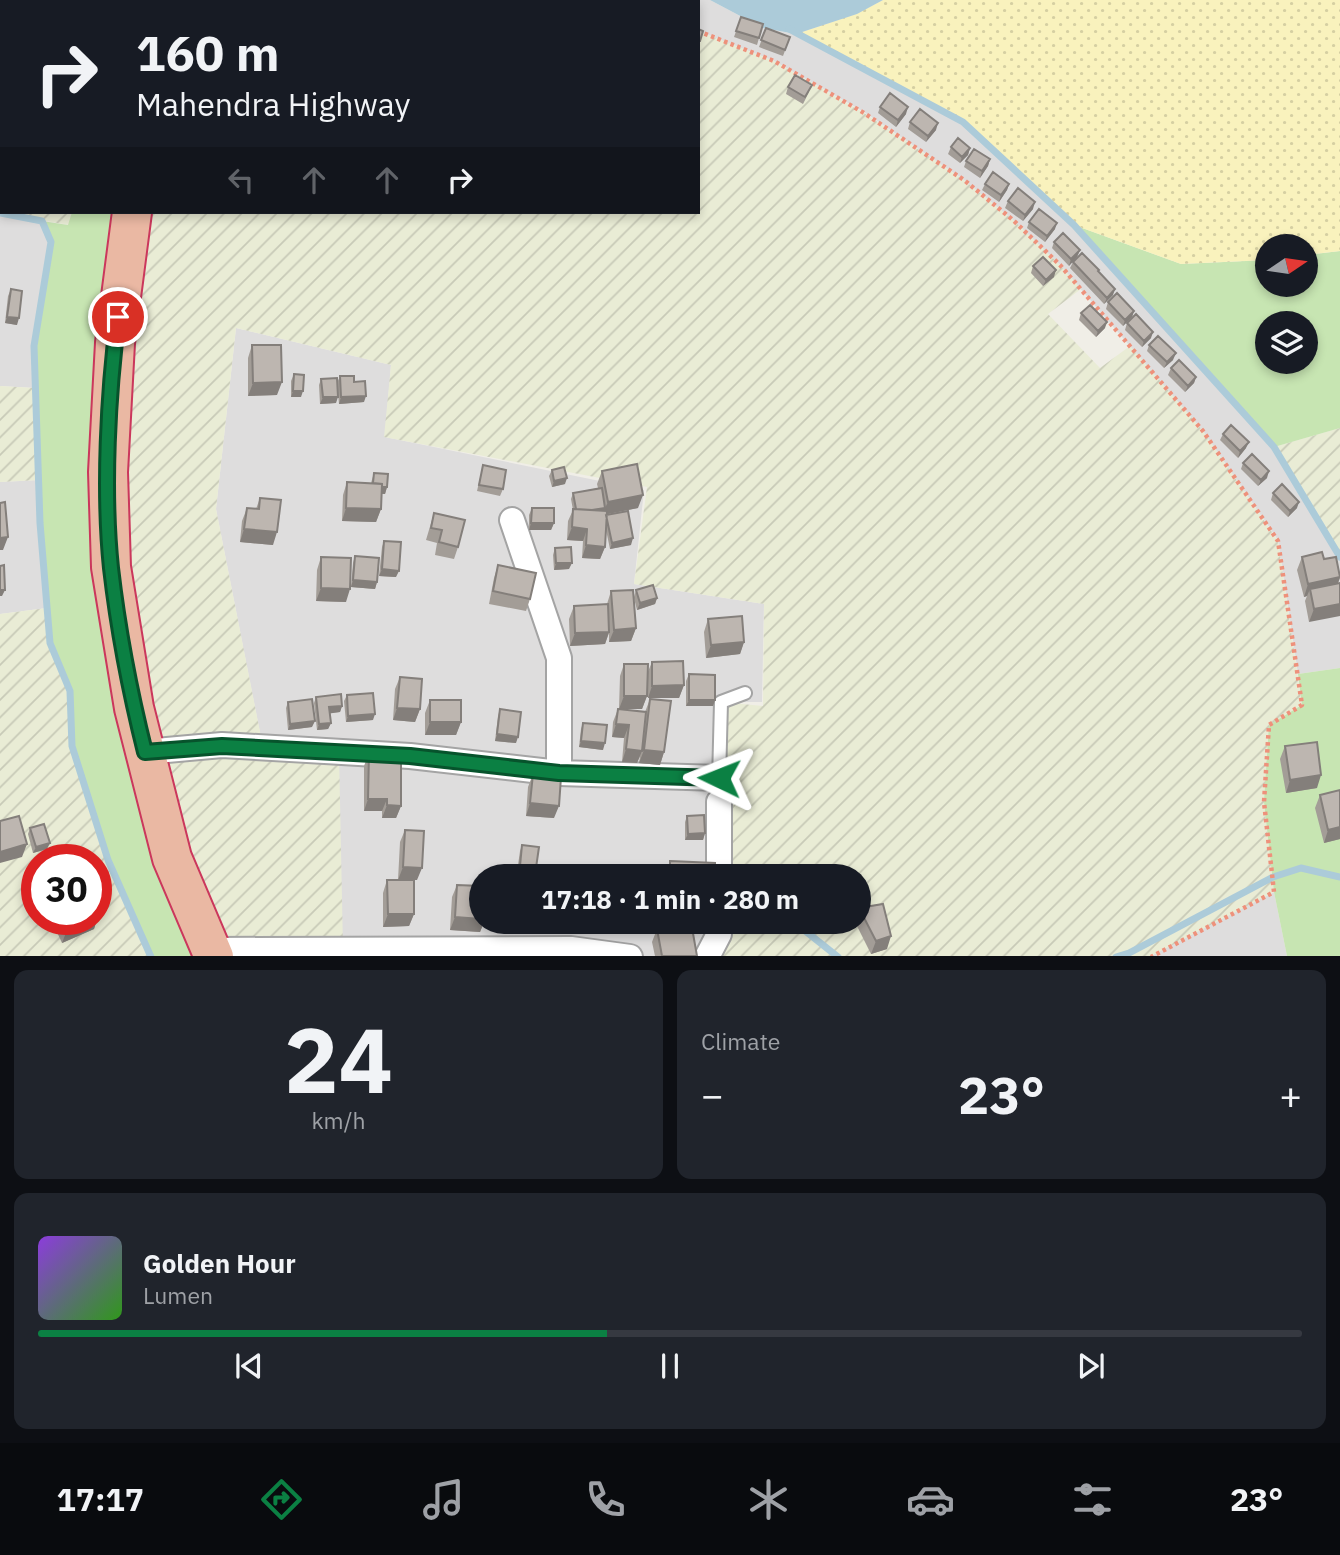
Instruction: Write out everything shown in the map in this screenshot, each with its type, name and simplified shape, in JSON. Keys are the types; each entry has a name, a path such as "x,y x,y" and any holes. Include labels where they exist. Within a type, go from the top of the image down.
{"highway":[{"path":"132,214 115,343 108,472 111,567 134,708 172,858 212,953"}],"street":[{"path":"512,520 559,657 559,773"},
{"path":"145,752 222,746 410,756 719,790 719,864"},
{"path":"707,956 719,934"},
{"path":"212,953 571,949 623,956"}],"lane":[{"path":"719,790 721,702 745,693"}],"path":[{"path":"700,32 774,61 864,113 964,180 1013,220 1060,265 1203,431 1278,541 1302,705 1269,725 1264,802 1275,892 1153,956"}],"shaded area":[{"path":"700,0 710,0 763,28 796,34 963,122 1074,225 1274,447 1340,557 1340,668 1298,674 1278,540 1203,431 1060,265 1013,220 964,180 864,112 774,61 700,32"},
{"path":"0,214 5,214 42,221 51,242 34,346 35,388 0,386"},
{"path":"236,328 391,365 385,437 644,490 634,584 764,604 762,702 722,702 719,864 469,864 469,934 715,934 707,956 571,956 343,948 263,748 216,509"},
{"path":"39,480 47,608 0,614 0,482"},
{"path":"1274,892 1287,956 1152,956"}],"green space":[{"path":"700,32 774,61 864,113 964,180 1013,220 1081,289 1048,314 1100,368 1130,346 1203,431 1278,541 1302,705 1264,802 1274,892 1151,956 707,956 715,934 871,934 871,864 719,864 721,702 763,706 764,604 634,584 647,487 384,437 391,365 236,328 216,509 263,747 339,752 343,948 214,956 111,567 132,214 700,214"},
{"path":"6,214 72,214 69,225"},
{"path":"71,214 132,214 111,567 214,956 151,956 112,869 112,844 103,844 72,746 70,691 50,643 40,523 34,346 51,242 42,221 68,225"},
{"path":"1074,225 1181,264 1255,261 1255,298 1318,298 1318,254 1340,251 1340,428 1274,447"},
{"path":"0,386 35,388 39,480 0,482"},
{"path":"1340,428 1340,557 1274,447"},
{"path":"47,608 50,643 70,691 72,746 103,844 21,844 21,935 112,935 112,869 151,956 0,956 0,614"},
{"path":"1340,668 1340,956 1287,956 1274,892 1264,802 1269,725 1302,705 1298,674"}],"sand":[{"path":"883,0 1340,0 1340,251 1318,254 1318,234 1255,234 1255,261 1181,264 1074,225 963,122 796,34 856,14"}],"water":[{"path":"710,0 883,0 857,14 796,34 763,28"}],"building":[{"path":"741,17 763,24 759,38 736,31"},
{"path":"766,28 790,37 785,50 761,40"},
{"path":"795,75 812,85 805,97 788,87"},
{"path":"890,93 908,107 898,120 880,107"},
{"path":"920,109 938,123 928,136 910,122"},
{"path":"958,138 970,148 962,157 951,147"},
{"path":"974,149 990,159 982,171 966,161"},
{"path":"993,172 1009,184 1001,195 985,184"},
{"path":"1018,188 1035,202 1025,215 1008,201"},
{"path":"1039,209 1057,223 1047,236 1029,222"},
{"path":"1063,233 1080,250 1071,259 1054,242"},
{"path":"1082,253 1115,289 1107,298 1073,262"},
{"path":"1043,257 1056,270 1046,280 1033,266"},
{"path":"11,289 22,291 19,318 7,317"},
{"path":"1117,293 1134,311 1125,320 1108,302"},
{"path":"1090,305 1107,322 1098,331 1081,313"},
{"path":"1136,314 1153,332 1144,341 1127,323"},
{"path":"1158,336 1176,353 1167,362 1149,345"},
{"path":"252,345 281,345 282,382 253,383"},
{"path":"1179,360 1196,377 1188,386 1171,368"},
{"path":"294,374 304,375 303,391 293,391"},
{"path":"340,376 354,376 354,382 365,381 366,396 341,397"},
{"path":"337,378 338,397 323,397 321,379"},
{"path":"1231,425 1249,442 1240,451 1223,434"},
{"path":"1252,454 1269,471 1261,480 1243,463"},
{"path":"637,464 643,495 608,502 602,471"},
{"path":"483,465 506,470 503,489 479,485"},
{"path":"564,467 567,478 554,481 552,470"},
{"path":"374,473 388,474 387,487 373,483"},
{"path":"347,482 382,484 381,509 346,508"},
{"path":"1282,484 1299,502 1290,511 1273,493"},
{"path":"602,488 605,508 576,509 573,493"},
{"path":"260,498 281,500 277,532 244,529 247,508 259,509"},
{"path":"5,502 8,537 0,538 0,503"},
{"path":"532,508 554,508 554,523 531,523"},
{"path":"573,509 607,511 605,547 586,545 587,529 572,527"},
{"path":"628,511 633,538 612,543 606,515"},
{"path":"434,513 465,520 458,547 439,542 442,530 431,528"},
{"path":"384,541 401,542 399,571 382,569"},
{"path":"571,547 572,563 556,563 555,548"},
{"path":"1322,552 1324,559 1336,557 1340,577 1308,584 1302,557"},
{"path":"355,556 379,558 377,582 353,580"},
{"path":"321,557 351,558 350,589 321,588"},
{"path":"4,565 5,590 0,590 0,566"},
{"path":"498,565 536,573 530,599 493,591"},
{"path":"1340,583 1340,604 1314,609 1310,589"},
{"path":"653,585 657,598 640,603 636,590"},
{"path":"633,590 636,628 614,630 611,591"},
{"path":"608,604 609,632 575,633 574,606"},
{"path":"742,616 744,642 711,645 708,619"},
{"path":"683,661 684,685 652,686 652,662"},
{"path":"624,664 648,664 647,696 624,696"},
{"path":"689,674 715,675 715,700 689,700"},
{"path":"400,677 422,679 420,709 397,708"},
{"path":"373,693 375,714 348,716 347,695"},
{"path":"341,694 342,706 329,707 331,723 319,724 316,697"},
{"path":"312,699 315,721 290,724 288,702"},
{"path":"650,699 671,701 664,752 644,750"},
{"path":"430,700 461,700 461,722 430,722"},
{"path":"500,709 521,712 518,737 497,734"},
{"path":"618,709 646,712 642,751 626,749 629,725 616,724"},
{"path":"583,723 607,725 605,743 581,741"},
{"path":"1317,742 1321,775 1290,780 1285,746"},
{"path":"369,753 401,753 401,806 387,805 387,799 368,799"},
{"path":"533,774 561,777 559,806 530,803"},
{"path":"1340,790 1340,827 1328,830 1320,795"},
{"path":"704,815 705,833 688,834 687,816"},
{"path":"19,816 27,844 0,852 0,821"},
{"path":"44,824 50,843 35,844 30,828"},
{"path":"405,830 424,831 422,868 403,867"},
{"path":"522,845 539,847 537,864 520,864"},
{"path":"670,861 715,863 715,864 670,864"},
{"path":"387,880 414,880 414,914 388,914"},
{"path":"457,885 469,886 469,918 455,917"},
{"path":"883,904 891,936 876,941 871,931 871,906"},
{"path":"658,934 693,934 697,956 662,956"}],"waterway":[{"path":"789,29 963,122 1074,225 1274,447 1340,557"},
{"path":"5,214 42,221 51,242 34,346 40,523 50,643 70,691 72,746 108,860 151,956"},
{"path":"1119,956 1273,877 1301,868 1340,877"},
{"path":"809,934 837,956"}],"route":[{"path":"118,317 108,472 111,567 134,708 145,752 222,746 410,756 559,773 719,778"}]}
